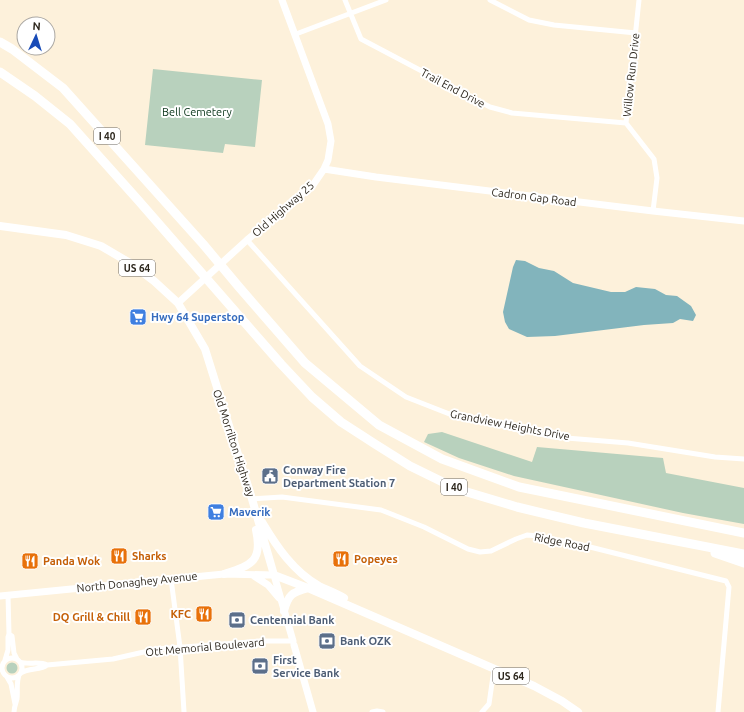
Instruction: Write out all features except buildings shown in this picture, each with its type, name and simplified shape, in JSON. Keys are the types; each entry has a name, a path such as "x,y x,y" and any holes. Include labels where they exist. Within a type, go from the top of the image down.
{"highway":[{"name":"I 40","path":"0,42 12,49 63,88 203,244 305,363 379,425 442,459 519,487 744,533"},
{"name":"I 40","path":"0,72 35,96 70,124 280,364 312,398 341,422 410,466 457,489 517,508 584,523 744,554"},
{"path":"652,535 744,563"}],"main road":[{"name":"Old Morrilton Highway","path":"0,226 66,235 102,246 130,263 178,302 205,349 274,575"},
{"path":"224,574 245,567 253,561 256,556 258,539 252,499"},
{"path":"252,499 262,522 280,551 300,573 319,586 388,622"},
{"name":"US 64","path":"274,575 388,622 534,686 562,701 578,712"},
{"path":"284,611 287,600 293,593 308,588"}],"street":[{"name":"Old Highway 25","path":"178,302 247,240 313,185 324,169 328,160 331,141 328,124 296,34 282,0"},
{"name":"Trail End Drive","path":"344,0 362,39 490,107 512,113 626,124"},
{"path":"296,34 386,0"},
{"path":"490,0 529,20 541,23 636,33"},
{"name":"Willow Run Drive","path":"639,0 626,124 654,159 657,178 653,211"},
{"name":"Cadron Gap Road","path":"324,169 376,178 744,221"},
{"name":"Grandview Heights Drive","path":"247,240 360,366 406,397 452,415 554,437 628,443 744,460"},
{"name":"Ridge Road","path":"252,499 282,497 381,510 424,527 468,549 480,552 486,553 527,535 538,536 585,546 726,581 729,587 718,712"},
{"name":"North Donaghey Avenue","path":"0,596 224,574 274,575"},
{"path":"250,574 259,578 268,585 281,602"},
{"path":"274,575 313,712"},
{"path":"171,579 180,647 184,712"},
{"path":"8,595 10,634 12,636 14,653 22,667 17,682 17,699 14,712"},
{"path":"10,634 8,637 8,650 2,670 11,686 15,704"},
{"name":"Ott Memorial Boulevard","path":"20,674 30,669 44,667 47,665 113,659 157,649 261,641 294,643"},
{"path":"3,663 11,658 18,660"},
{"name":"Ott Memorial Boulevard","path":"18,660 29,664 44,663 47,665"},
{"path":"482,712 489,704 494,669"},
{"path":"4,675 13,678 20,674"},
{"path":"372,712 383,712"}],"green space":[{"name":"Bell Cemetery","path":"153,69 262,80 255,147 225,144 223,153 145,145"},
{"path":"442,432 532,462 537,447 663,458 666,473 744,488 744,524 683,513 514,476 459,458 424,442 428,434"},
{"path":"12,662 16,664 18,668 16,672 12,674 8,672 6,668 8,664"}],"water":[{"path":"516,260 525,261 539,268 554,271 573,283 611,292 625,292 636,287 655,289 666,295 677,296 691,306 696,315 693,321 680,319 673,323 555,336 527,337 509,329 505,322 503,312 513,267"}],"place":[{"name":"Hwy 64 Superstop","path":"138,317"},
{"name":"Conway Fire Department Station 7","path":"270,476"},
{"name":"Maverik","path":"216,512"},
{"name":"Sharks","path":"119,556"},
{"name":"Popeyes","path":"341,559"},
{"name":"Panda Wok","path":"30,561"},
{"name":"KFC","path":"204,614"},
{"name":"DQ Grill & Chill","path":"143,617"},
{"name":"Centennial Bank","path":"237,620"},
{"name":"Bank OZK","path":"327,641"},
{"name":"First Service Bank","path":"260,666"}]}
